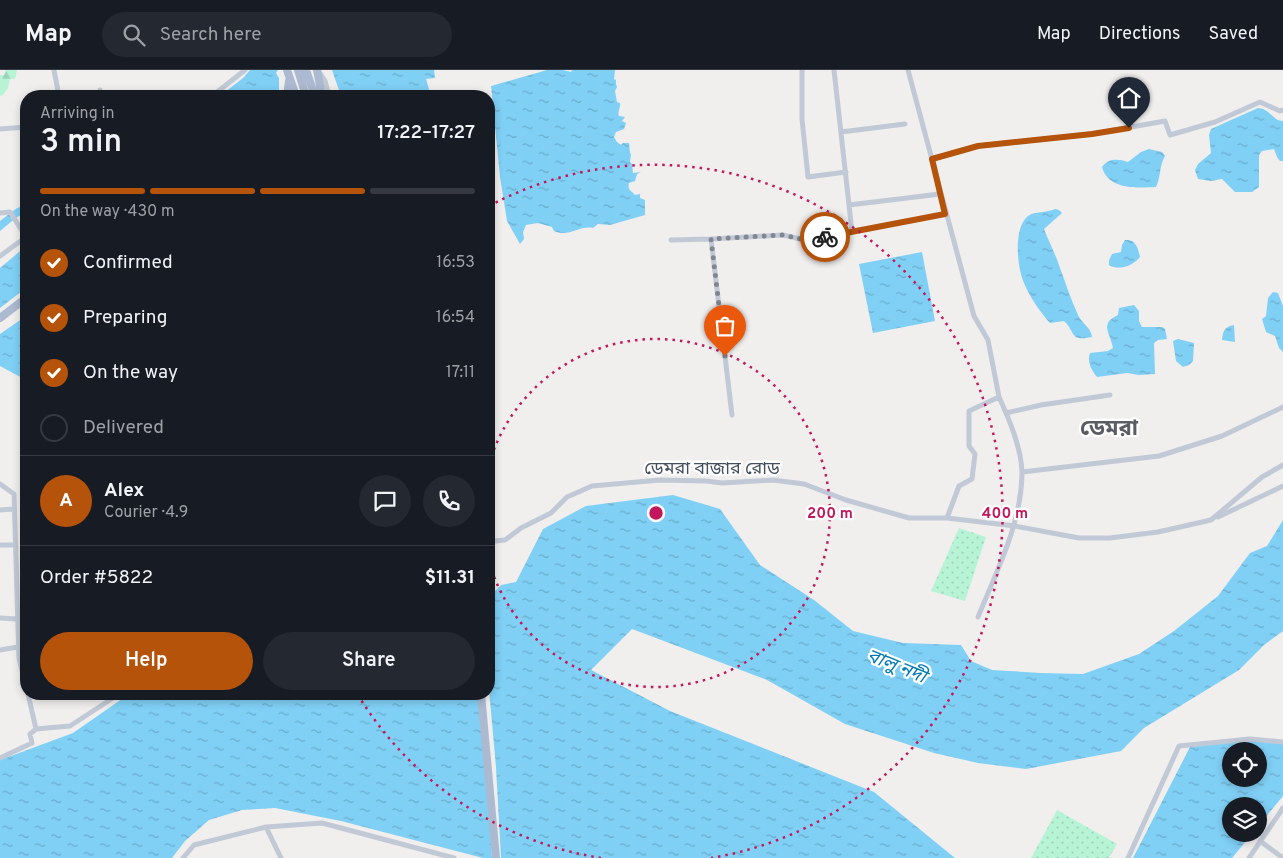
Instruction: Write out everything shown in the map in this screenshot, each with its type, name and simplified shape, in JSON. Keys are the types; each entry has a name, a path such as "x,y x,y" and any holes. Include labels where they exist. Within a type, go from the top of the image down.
{"main road":[{"path":"298,70 304,90"},
{"path":"306,70 313,90"},
{"path":"317,70 321,90"},
{"path":"287,90 288,73"},
{"path":"288,73 294,90"},
{"path":"0,318 20,303"},
{"path":"482,700 496,858"}],"street":[{"path":"54,70 58,90"},
{"path":"317,70 327,90"},
{"path":"802,70 802,119 808,177 846,172"},
{"path":"834,70 852,232"},
{"path":"908,70 945,214 974,316 988,340 999,397 1013,432 1022,472 1015,526 978,617"},
{"path":"220,90 244,71"},
{"path":"932,159 978,146 1092,134 1165,121 1170,135 1215,122 1260,102 1280,111 1283,110"},
{"path":"841,132 905,124"},
{"path":"0,130 20,128"},
{"path":"849,205 940,194"},
{"path":"0,213 10,212 20,228"},
{"path":"671,240 783,235 805,240 945,214"},
{"path":"711,239 732,415"},
{"path":"0,256 20,241"},
{"path":"1006,413 1041,405 1110,395"},
{"path":"947,518 959,486 972,479 975,454 969,446 969,411 999,397"},
{"path":"1022,472 1159,456 1222,436 1283,407"},
{"path":"1211,520 1262,477 1283,465"},
{"name":"ডেমরা বাজার রোড","path":"495,541 505,540 521,528 551,513 567,497 592,486 660,480 722,483 773,480 804,484 846,500 908,518 947,518 1015,526 1079,538 1110,538 1158,532 1211,520"},
{"path":"0,484 14,494 16,619 20,662"},
{"path":"1211,520 1283,486"},
{"path":"0,510 14,509"},
{"path":"0,545 16,545"},
{"path":"0,618 16,619"},
{"path":"0,650 18,647"},
{"path":"29,700 36,729"},
{"path":"0,758 32,743 30,734 36,729 70,726 110,700"},
{"path":"1128,858 1179,746 1250,739 1283,742"},
{"path":"1267,830 1283,808"},
{"path":"183,858 194,845 266,828 322,822 454,858"},
{"path":"266,828 281,858"},
{"path":"1250,858 1259,842"},
{"path":"1263,842 1283,858"}],"green space":[{"path":"6,70 17,70 15,79 10,79 8,88 0,96 0,75 4,75"},
{"path":"959,528 986,537 965,601 931,591"},
{"path":"1057,810 1117,844 1109,858 1031,858"}],"water":[{"path":"250,70 278,70 276,73 279,78 279,90 228,90"},
{"path":"332,70 434,70 435,78 426,79 429,90 339,90"},
{"path":"547,70 571,72 572,70 615,70 614,79 616,80 617,87 615,91 617,102 620,103 619,116 625,117 622,121 626,123 624,129 616,132 614,137 621,145 629,143 630,162 633,173 641,172 637,174 635,181 629,183 629,187 635,195 640,194 640,198 645,200 645,215 610,225 598,224 593,228 583,228 564,233 559,233 554,231 552,227 538,223 526,225 523,232 524,239 520,244 507,221 495,126 495,90 491,90 491,86"},
{"path":"1258,108 1283,121 1283,161 1280,161 1277,157 1274,149 1262,151 1259,155 1259,187 1252,192 1235,192 1222,179 1211,181 1198,179 1195,170 1198,164 1211,153 1209,135 1211,129"},
{"path":"1149,149 1162,152 1165,156 1156,187 1124,186 1110,180 1105,175 1102,167 1108,162 1117,160 1128,162 1141,152"},
{"path":"20,207 20,216 0,231 0,221"},
{"path":"1055,209 1062,213 1044,229 1057,258 1075,309 1092,337 1076,337 1064,321 1050,323 1032,299 1022,276 1018,258 1018,238 1023,222 1031,214"},
{"path":"1125,240 1134,243 1140,257 1126,267 1117,268 1109,265 1112,254 1121,252"},
{"path":"20,251 20,293 0,308 0,268"},
{"path":"922,252 935,321 873,333 859,264"},
{"path":"1273,292 1278,293 1283,306 1283,352 1279,348 1275,336 1266,332 1262,319 1266,316 1268,298"},
{"path":"1134,305 1139,311 1139,321 1142,327 1162,327 1165,329 1167,339 1158,340 1154,343 1155,374 1139,375 1127,373 1097,377 1090,365 1090,353 1108,351 1113,348 1107,325 1112,318 1118,315 1119,308"},
{"path":"20,320 20,377 0,366 0,334"},
{"path":"1234,325 1235,342 1222,340 1225,330"},
{"path":"1178,339 1194,343 1193,361 1183,367 1176,361 1173,341"},
{"name":"বালু নদী","path":"673,495 720,509 760,565 814,600 853,631 903,643 961,645 971,661 992,670 1083,674 1139,654 1174,631 1218,596 1250,553 1267,546 1283,520 1283,631 1264,645 1239,670 1144,728 1121,751 1026,769 978,763 934,753 845,724 767,680 632,629 591,670 670,711 874,792 955,858 483,858 341,821 275,808 242,810 209,820 185,841 172,858 0,858 0,760 73,733 120,700 495,700 495,591 501,585 516,582 543,529 586,506"},
{"path":"1245,740 1268,741 1283,744 1283,796 1267,815 1267,797 1222,797 1222,842 1245,842 1232,858 1133,858 1190,747 1222,743 1222,787 1267,787 1267,742 1229,742"}],"pier":[{"path":"479,700 490,700 501,858 492,858 487,768"}],"way so far":[{"path":"725,356 711,239 783,235 805,240 825,237"}],"district":[{"name":"ডেমরা","path":"1109,427"}],"route":[{"path":"825,237 945,214 932,159 978,146 1092,134 1129,128"}]}
